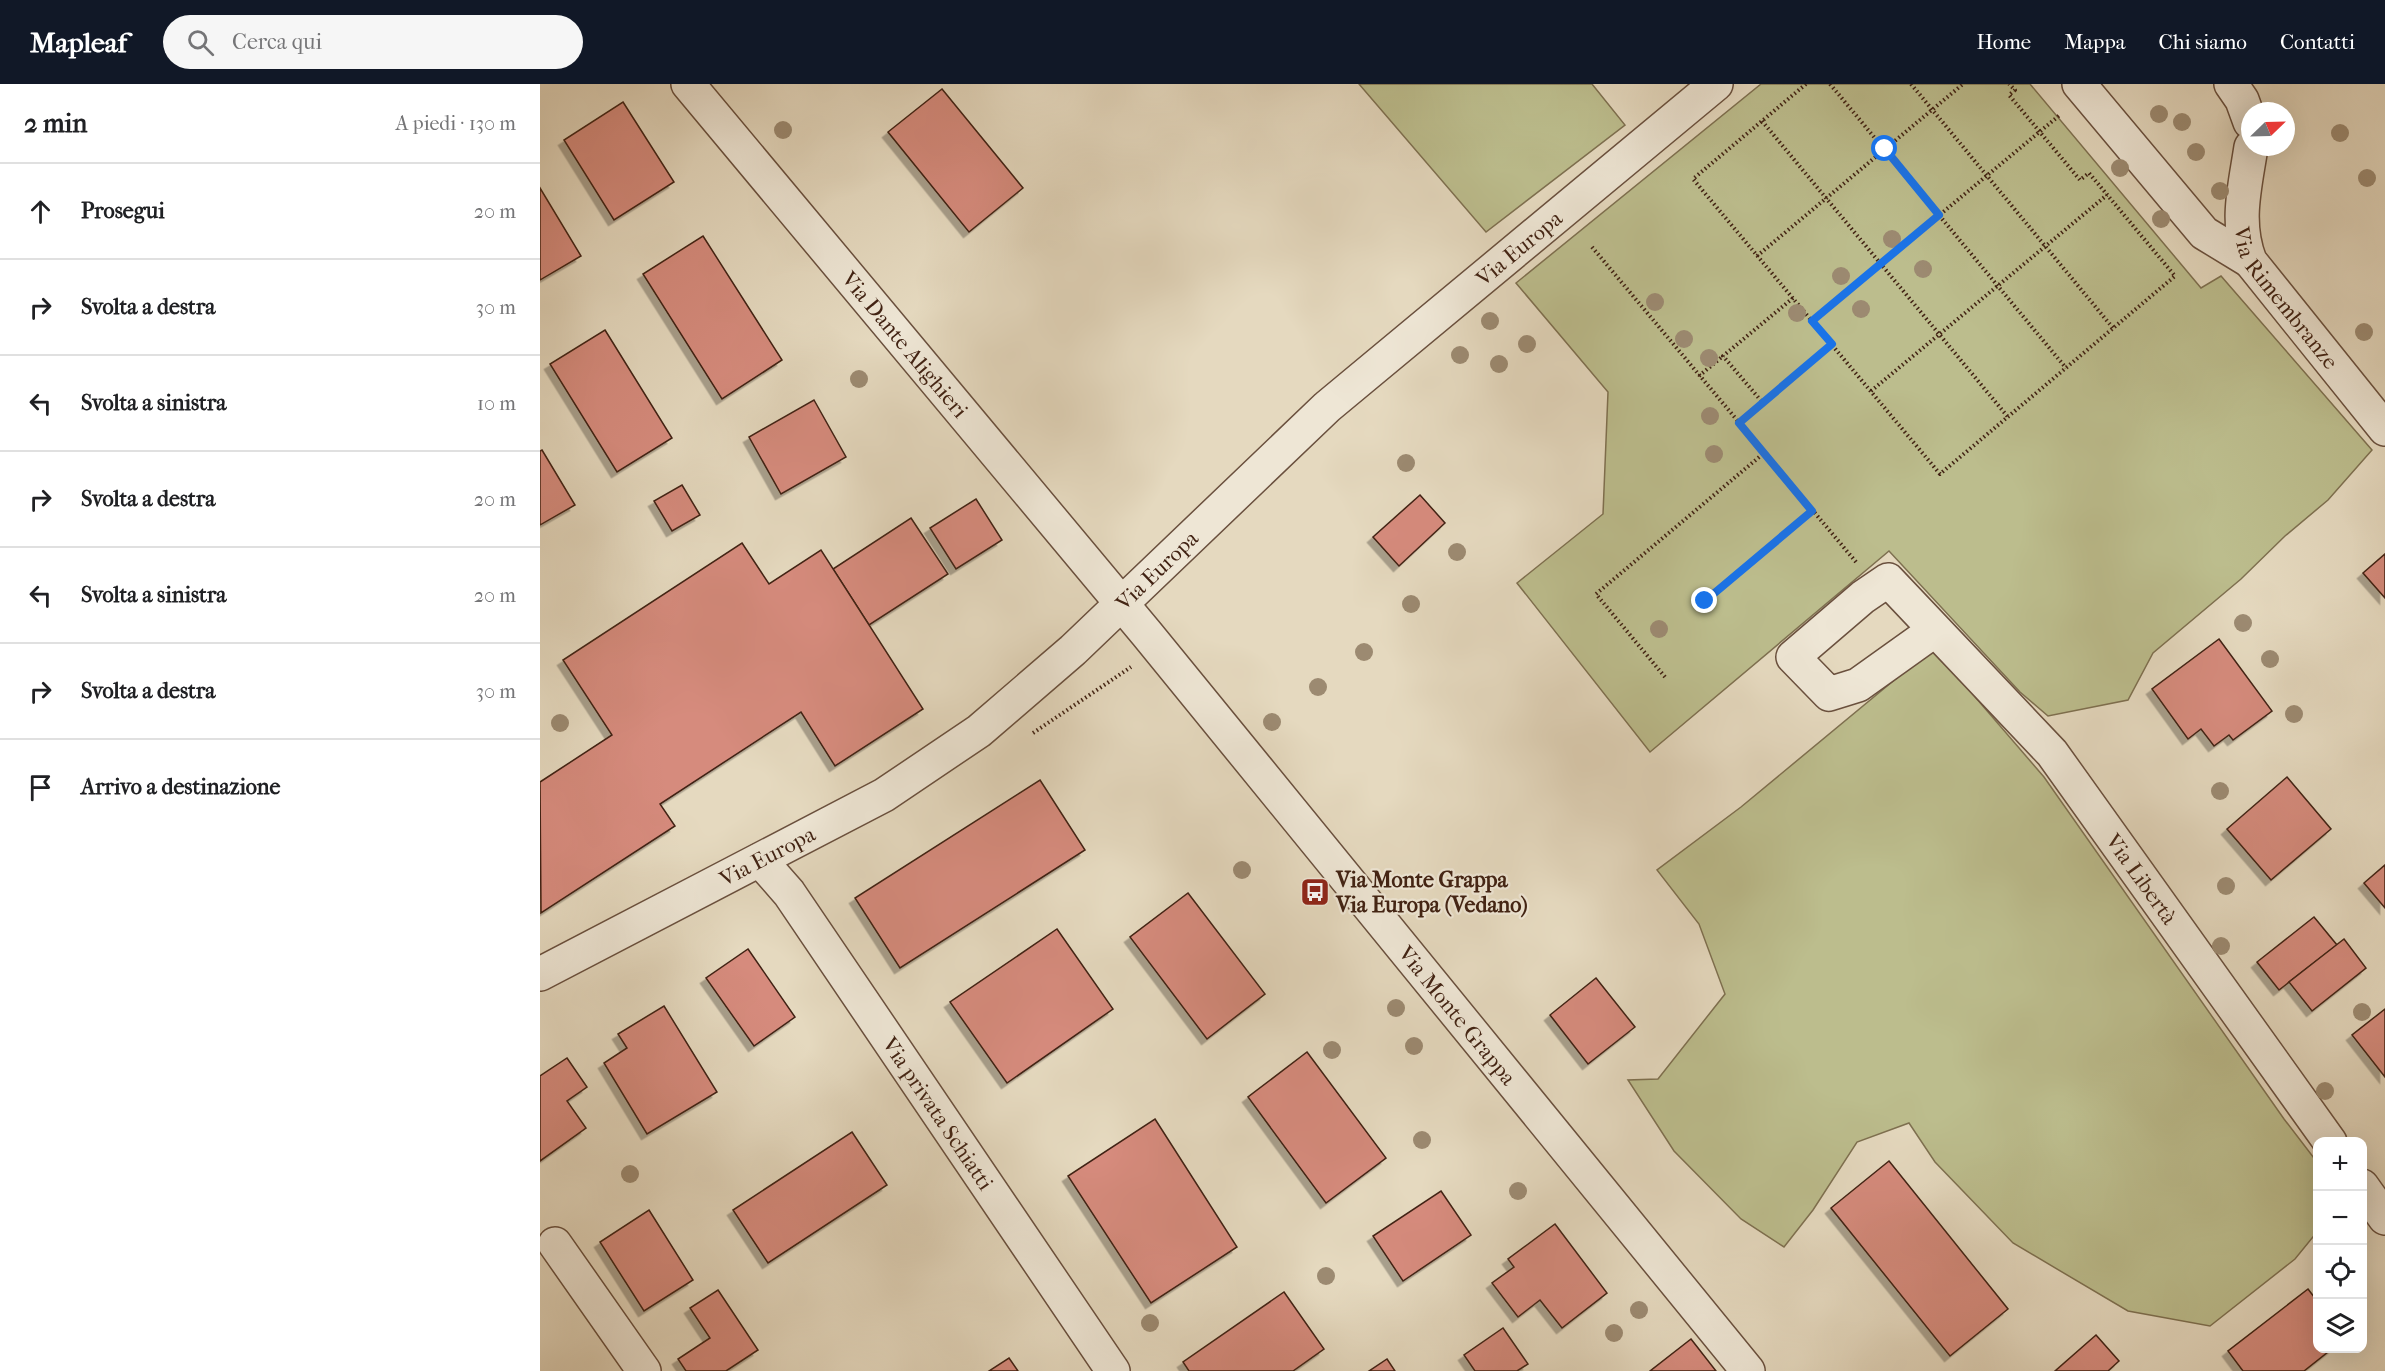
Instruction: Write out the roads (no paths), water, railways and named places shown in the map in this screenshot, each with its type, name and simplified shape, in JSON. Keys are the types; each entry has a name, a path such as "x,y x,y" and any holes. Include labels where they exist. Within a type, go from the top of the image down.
{"street":[{"name":"Via Dante Alighieri","path":"688,84 1122,604"},
{"name":"Via Europa","path":"540,974 884,795 979,731 1072,651 1327,407 1716,84"},
{"path":"2231,84 2243,102"},
{"path":"2087,87 2204,233 2250,261"},
{"name":"Via Rimembranze","path":"2249,156 2241,216 2244,245 2250,261 2385,429"},
{"name":"Via Monte Grappa","path":"1122,604 1748,1371"},
{"name":"Via Libertà","path":"1935,630 2052,753 2326,1137"},
{"name":"Via privata Schiatti","path":"760,860 789,893 1113,1371"},
{"path":"2366,1191 2385,1218"},
{"path":"555,1244 644,1371"}],"place":[{"name":"Via Monte Grappa Via Europa (Vedano)","path":"1315,892"}]}
